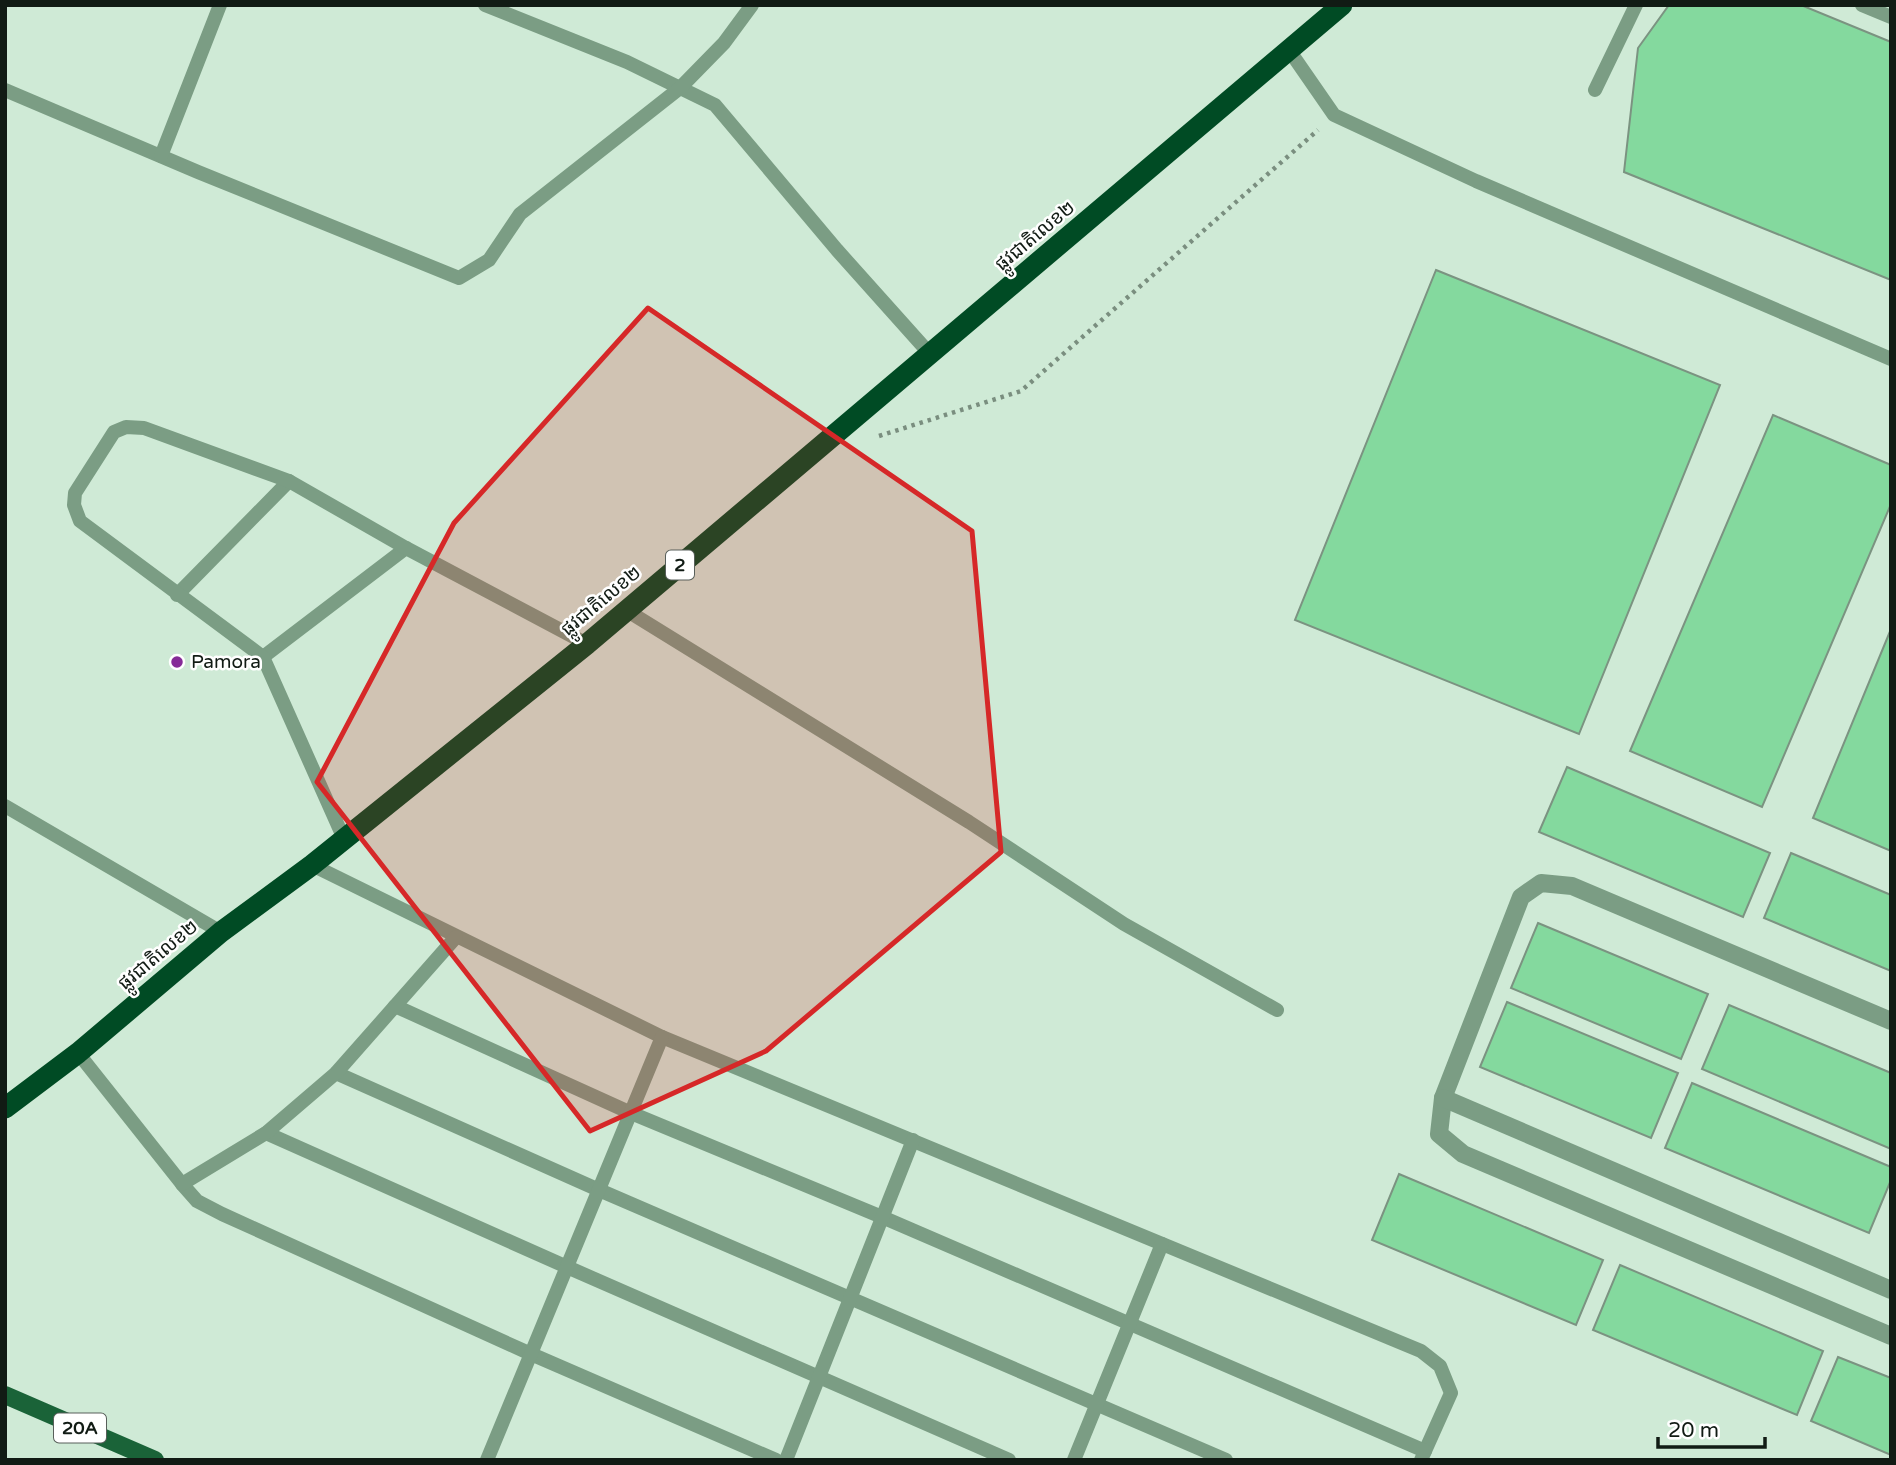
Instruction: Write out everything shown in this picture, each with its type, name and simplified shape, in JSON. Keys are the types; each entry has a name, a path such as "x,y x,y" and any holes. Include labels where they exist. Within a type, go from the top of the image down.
{"highway":[{"name":"ផ្លូវជាតិលេខ២","path":"5,1108 78,1053 221,932 312,865 587,643 1342,5"}],"main road":[{"name":"20A","path":"5,1395 155,1460"}],"street":[{"path":"1891,1021 1572,886 1541,883 1521,897 1443,1098 1440,1134 1463,1154 1891,1336"},
{"path":"1443,1098 1891,1290"}],"lane":[{"path":"161,156 220,5"},
{"path":"485,5 627,62 715,105 837,250 930,354"},
{"path":"5,90 459,278 489,260 520,214 680,88 724,43 752,5"},
{"path":"1595,90 1636,5"},
{"path":"1862,5 1891,17"},
{"path":"1289,50 1334,115 1489,187 1891,359"},
{"path":"344,839 263,657 80,521 74,505 75,493 114,432 126,427 144,428 289,481 406,548 587,643"},
{"path":"177,595 289,481"},
{"path":"263,657 406,548"},
{"path":"626,610 969,822 1124,924 1277,1010"},
{"path":"5,806 221,932"},
{"path":"312,865 662,1037 1421,1351 1440,1366 1451,1393 1423,1455 1130,1323 631,1113 395,1006"},
{"path":"182,1184 266,1133 336,1073 456,937"},
{"path":"487,1460 662,1037"},
{"path":"78,1053 197,1200 222,1214 531,1354 776,1460"},
{"path":"336,1073 599,1190 1226,1460"},
{"path":"266,1133 1009,1460"},
{"path":"786,1460 913,1140"},
{"path":"1074,1460 1162,1244"}],"path":[{"path":"874,438 1021,391 1334,115"}],"highlighted area":[{"path":"648,308 972,531 1001,852 766,1051 590,1131 317,782 454,523"}],"building":[{"path":"1669,5 1801,5 1891,42 1891,280 1624,172 1638,48"},
{"path":"1436,270 1720,385 1579,734 1295,620"},
{"path":"1773,415 1891,465 1891,504 1762,807 1630,751"},
{"path":"1891,629 1891,851 1813,818"},
{"path":"1567,767 1770,853 1743,917 1539,832"},
{"path":"1791,853 1891,895 1891,971 1764,918"},
{"path":"1538,923 1708,994 1681,1059 1511,988"},
{"path":"1507,1002 1678,1073 1651,1138 1480,1067"},
{"path":"1729,1005 1891,1073 1891,1149 1702,1069"},
{"path":"1692,1083 1891,1167 1891,1180 1869,1233 1665,1148"},
{"path":"1399,1174 1603,1260 1576,1325 1372,1240"},
{"path":"1620,1265 1823,1351 1797,1415 1593,1330"},
{"path":"1838,1357 1891,1378 1891,1455 1811,1421"}],"place":[{"name":"Pamora","path":"177,662"}]}
